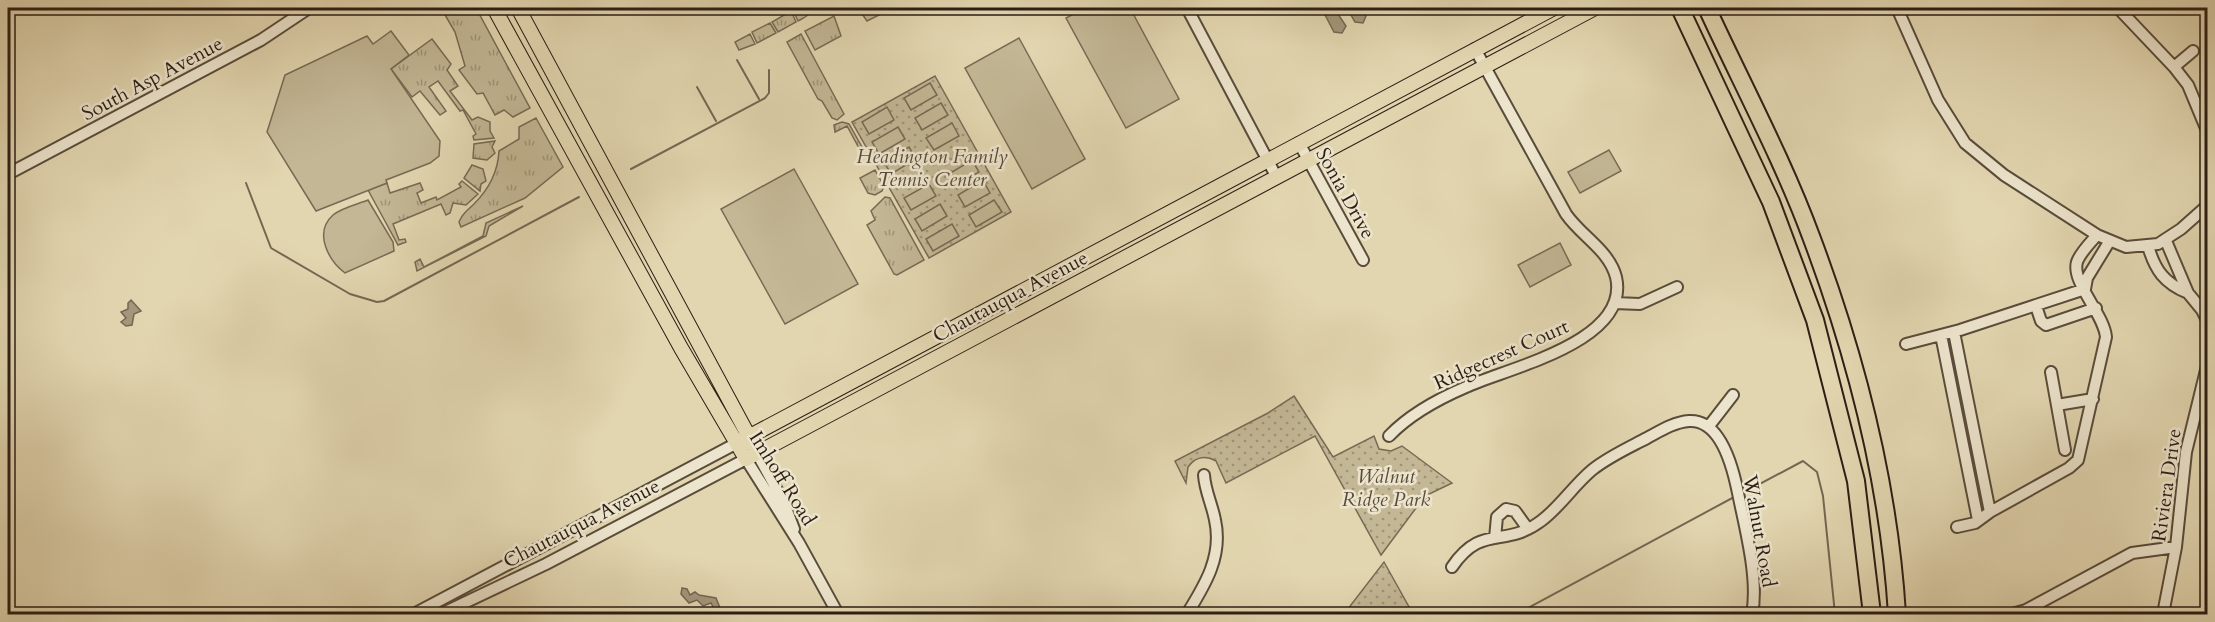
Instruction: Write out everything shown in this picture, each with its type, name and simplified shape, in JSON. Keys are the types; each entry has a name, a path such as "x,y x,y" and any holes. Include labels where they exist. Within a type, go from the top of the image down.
{"highway":[{"path":"1680,8 1771,202 1815,320 1856,481 1872,615"},
{"path":"1707,8 1812,238 1852,359 1872,440 1894,565 1896,615"}],"main road":[{"name":"Imhoff Road","path":"494,8 676,338 737,443 751,456"},
{"name":"Imhoff Road","path":"518,8 750,436 751,456"},
{"name":"Chautauqua Avenue","path":"737,443 1554,8"},
{"name":"Chautauqua Avenue","path":"751,456 1595,8"}],"street":[{"name":"South Asp Avenue","path":"8,174 261,40 309,8"},
{"path":"1187,8 1276,176"},
{"path":"1897,8 1938,100 1965,144 2004,175 2097,235 2109,242 2126,247 2148,246 2166,241 2208,205"},
{"path":"2118,8 2174,67 2194,95 2208,133"},
{"path":"1475,49 1566,214 1576,228 1602,252 1611,265 1616,279 1615,303 1640,304 1677,287"},
{"path":"2174,67 2193,51"},
{"name":"Sonia Drive","path":"1299,143 1363,260"},
{"path":"1957,527 1978,520 2069,468 2078,460 2084,442 2106,337 2102,319 2079,279 2077,267 2078,260 2097,235"},
{"path":"2166,241 2188,293 2202,310 2208,322"},
{"path":"2085,290 2087,278 2109,242"},
{"path":"2148,246 2158,272 2174,287 2188,293"},
{"path":"1906,344 1954,332 2085,290"},
{"name":"Ridgecrest Court","path":"1389,436 1405,419 1456,391 1517,370 1593,331 1611,312 1615,303"},
{"path":"2036,306 2041,321 2046,325 2096,308"},
{"path":"1954,332 1990,512"},
{"path":"1941,335 1978,520"},
{"name":"Riviera Drive","path":"2163,615 2176,547 2186,452 2208,362"},
{"path":"2051,372 2064,446 2084,442"},
{"path":"1452,567 1467,547 1481,540 1515,535 1528,529 1553,511 1593,470 1616,454 1681,422 1697,421 1709,426 1733,395"},
{"path":"2057,405 2093,399"},
{"name":"Walnut Road","path":"1709,426 1721,444 1736,482 1753,582 1752,615"},
{"name":"Chautauqua Avenue","path":"414,615 737,443"},
{"name":"Chautauqua Avenue","path":"441,615 546,564 751,456"},
{"name":"Imhoff Road","path":"751,456 838,615"},
{"path":"1186,615 1207,582 1217,548 1216,522 1205,491 1204,475"},
{"path":"1495,538 1497,517 1506,509 1515,511 1528,529"},
{"path":"2012,615 2026,610 2126,556 2143,550 2176,547"}],"green space":[{"path":"441,8 476,8 530,108 513,117 504,110 495,115 483,93 477,94 459,70 465,66 455,32"},
{"path":"809,8 810,11 807,16 798,21 793,10"},
{"path":"858,8 893,8 867,21"},
{"path":"1085,8 1130,8 1179,99 1126,128 1066,18"},
{"path":"791,11 796,22 778,32 772,22"},
{"path":"834,16 841,36 815,50 805,31"},
{"path":"770,23 776,33 757,43 752,32"},
{"path":"391,31 409,55 391,69 440,141 439,156 430,163 386,180 387,183 316,211 267,132 285,75 367,36 373,44"},
{"path":"750,34 755,44 739,50 735,42"},
{"path":"801,34 844,114 837,120 832,118 822,101 818,99 787,42"},
{"path":"1019,38 1085,159 1032,189 965,68"},
{"path":"432,39 451,64 447,70 458,86 450,91 472,120 478,117 490,122 490,131 494,138 474,140 473,136 476,134 463,110 460,111 438,81 429,87 446,111 440,115 420,91 412,97 391,69"},
{"name":"Headington Family Tennis Center","path":"935,76 1011,212 929,258 852,122"},
{"path":"930,83 937,95 911,110 904,98"},
{"path":"941,103 948,115 922,130 915,118"},
{"path":"887,107 894,120 869,134 862,122"},
{"path":"536,118 563,167 525,198 461,227 459,222 462,216 479,198 492,179 499,151 519,139 519,127"},
{"path":"842,122 849,124 862,147 859,148 847,126 835,132 834,125"},
{"path":"952,123 959,136 934,150 926,138"},
{"path":"898,127 905,139 879,154 872,142"},
{"path":"495,141 492,147 495,153 487,160 473,158 474,144"},
{"path":"909,147 916,159 891,174 884,162"},
{"path":"1609,150 1621,171 1580,193 1568,172"},
{"path":"972,160 979,172 954,187 947,175"},
{"path":"472,165 483,169 486,181 481,184 480,191 464,178"},
{"path":"794,169 858,284 785,324 721,209"},
{"path":"875,170 884,186 882,191 875,195 868,193 860,178"},
{"path":"983,180 990,193 965,207 958,195"},
{"path":"462,181 478,194 466,205 453,203 450,213 446,215 441,204 393,224 399,240 405,239 406,242 398,245 368,190 387,183 390,193 420,183 423,190 417,193 421,203 436,197 437,200 461,187 459,184"},
{"path":"929,184 936,196 911,210 904,198"},
{"path":"885,197 890,198 924,260 897,275 894,274 867,225 875,220 871,211"},
{"path":"368,200 393,242 394,251 345,273 329,254 324,230 333,215"},
{"path":"994,200 1002,212 976,227 969,215"},
{"path":"940,204 947,216 922,231 915,219"},
{"path":"523,206 489,226 486,236 417,271 415,262 420,259 424,267 483,236 486,223"},
{"path":"952,224 959,236 933,251 926,239"},
{"path":"1560,243 1571,265 1530,287 1518,265"},
{"name":"Walnut Ridge Park","path":"1294,396 1333,457 1374,436 1379,449 1391,451 1402,446 1452,483 1425,496 1381,555 1315,436 1226,483 1216,461 1208,458 1197,459 1188,467 1186,483 1175,461 1268,413"},
{"path":"1384,562 1413,614 1344,614"}],"shaded area":[{"path":"1325,8 1334,8 1346,26 1342,33 1334,32 1324,13"},
{"path":"1347,8 1361,8 1366,16 1363,23 1355,22"},
{"path":"131,300 141,311 134,314 132,325 126,326 121,322 126,318 121,312 128,309 128,303"},
{"path":"682,588 687,589 690,595 695,592 716,598 720,608 714,609 711,603 703,606 697,600 689,603 681,594"}],"waterway":[{"path":"737,60 759,99"},
{"path":"631,169 765,98 769,93 769,70"},
{"path":"697,87 716,121"},
{"path":"246,183 271,248 350,294 377,302 384,301 579,197"},
{"path":"2204,239 2208,241"},
{"path":"1741,494 1803,461 1817,472 1823,496 1835,614"},
{"path":"1517,614 1736,496"}]}
